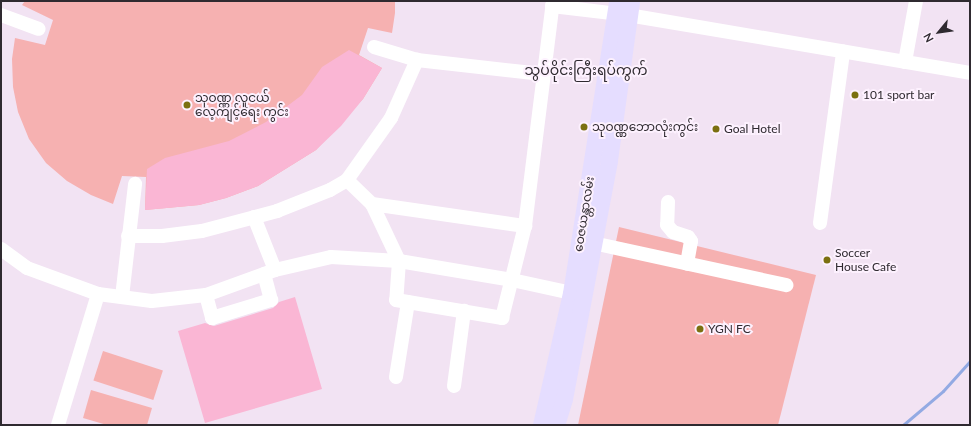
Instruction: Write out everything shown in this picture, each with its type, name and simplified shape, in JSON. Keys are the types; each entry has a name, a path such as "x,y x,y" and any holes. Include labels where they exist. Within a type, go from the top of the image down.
{"main road":[{"name":"ဝေဇယန္တာလမ်း","path":"541,425 577,294 593,243 609,160 623,8"},
{"name":"ဝေဇယန္တာလမ်း","path":"556,425 623,8"}],"street":[{"path":"905,62 916,1"},
{"path":"347,180 372,204 399,261 396,300 502,318 525,226 542,74 553,4 623,8 843,52 970,73"},
{"path":"1,15 39,29"},
{"path":"374,47 417,60 542,74"},
{"path":"820,223 843,52"},
{"path":"128,236 162,236 202,232 254,217 330,190 347,180 391,118 417,60"},
{"path":"122,297 134,184"},
{"path":"668,202 667,225 673,232 688,237 691,241 687,264"},
{"path":"372,204 525,226"},
{"path":"206,295 212,318 271,300 269,272 254,217"},
{"path":"593,243 786,285"},
{"path":"1,249 27,268 98,294 152,301 206,295 269,272 331,257 399,261 512,280 577,294"},
{"path":"58,425 98,294"},
{"path":"396,377 408,302"},
{"path":"454,386 464,312"}],"shaded area":[{"name":"သုဝဏ္ဏ လူငယ် လေ့ကျင့်ရေး ကွင်း","path":"25,1 395,1 395,13 392,33 368,28 359,55 382,68 363,99 316,150 258,186 226,198 199,205 145,210 146,177 122,176 113,204 91,195 67,181 46,163 29,139 18,112 13,87 12,59 15,38 45,45 53,20 22,5"},
{"name":"YGN FC","path":"619,227 816,275 778,425 578,425"},
{"path":"103,351 163,370 153,400 93,380"},
{"path":"91,390 152,408 147,425 107,425 83,418"}],"building":[{"path":"349,50 382,68 363,99 341,126 316,150 258,186 226,198 199,205 145,210 147,169 165,158 229,141 266,122 302,95 322,67"},
{"path":"295,297 322,389 205,423 178,331 205,323 214,326 273,308 279,302"}],"waterway":[{"path":"903,425 943,391 970,361"}],"place":[{"name":"101 sport bar","path":"855,95"},
{"name":"သုဝဏ္ဏ လူငယ် လေ့ကျင့်ရေး ကွင်း","path":"187,105"},
{"name":"သုဝဏ္ဏဘောလုံးကွင်း","path":"584,127"},
{"name":"Goal Hotel","path":"716,129"},
{"name":"Soccer House Cafe","path":"827,260"},
{"name":"YGN FC","path":"700,329"}],"district":[{"name":"သွပ်ဝိုင်းကြီးရပ်ကွက်","path":"586,70"}]}
